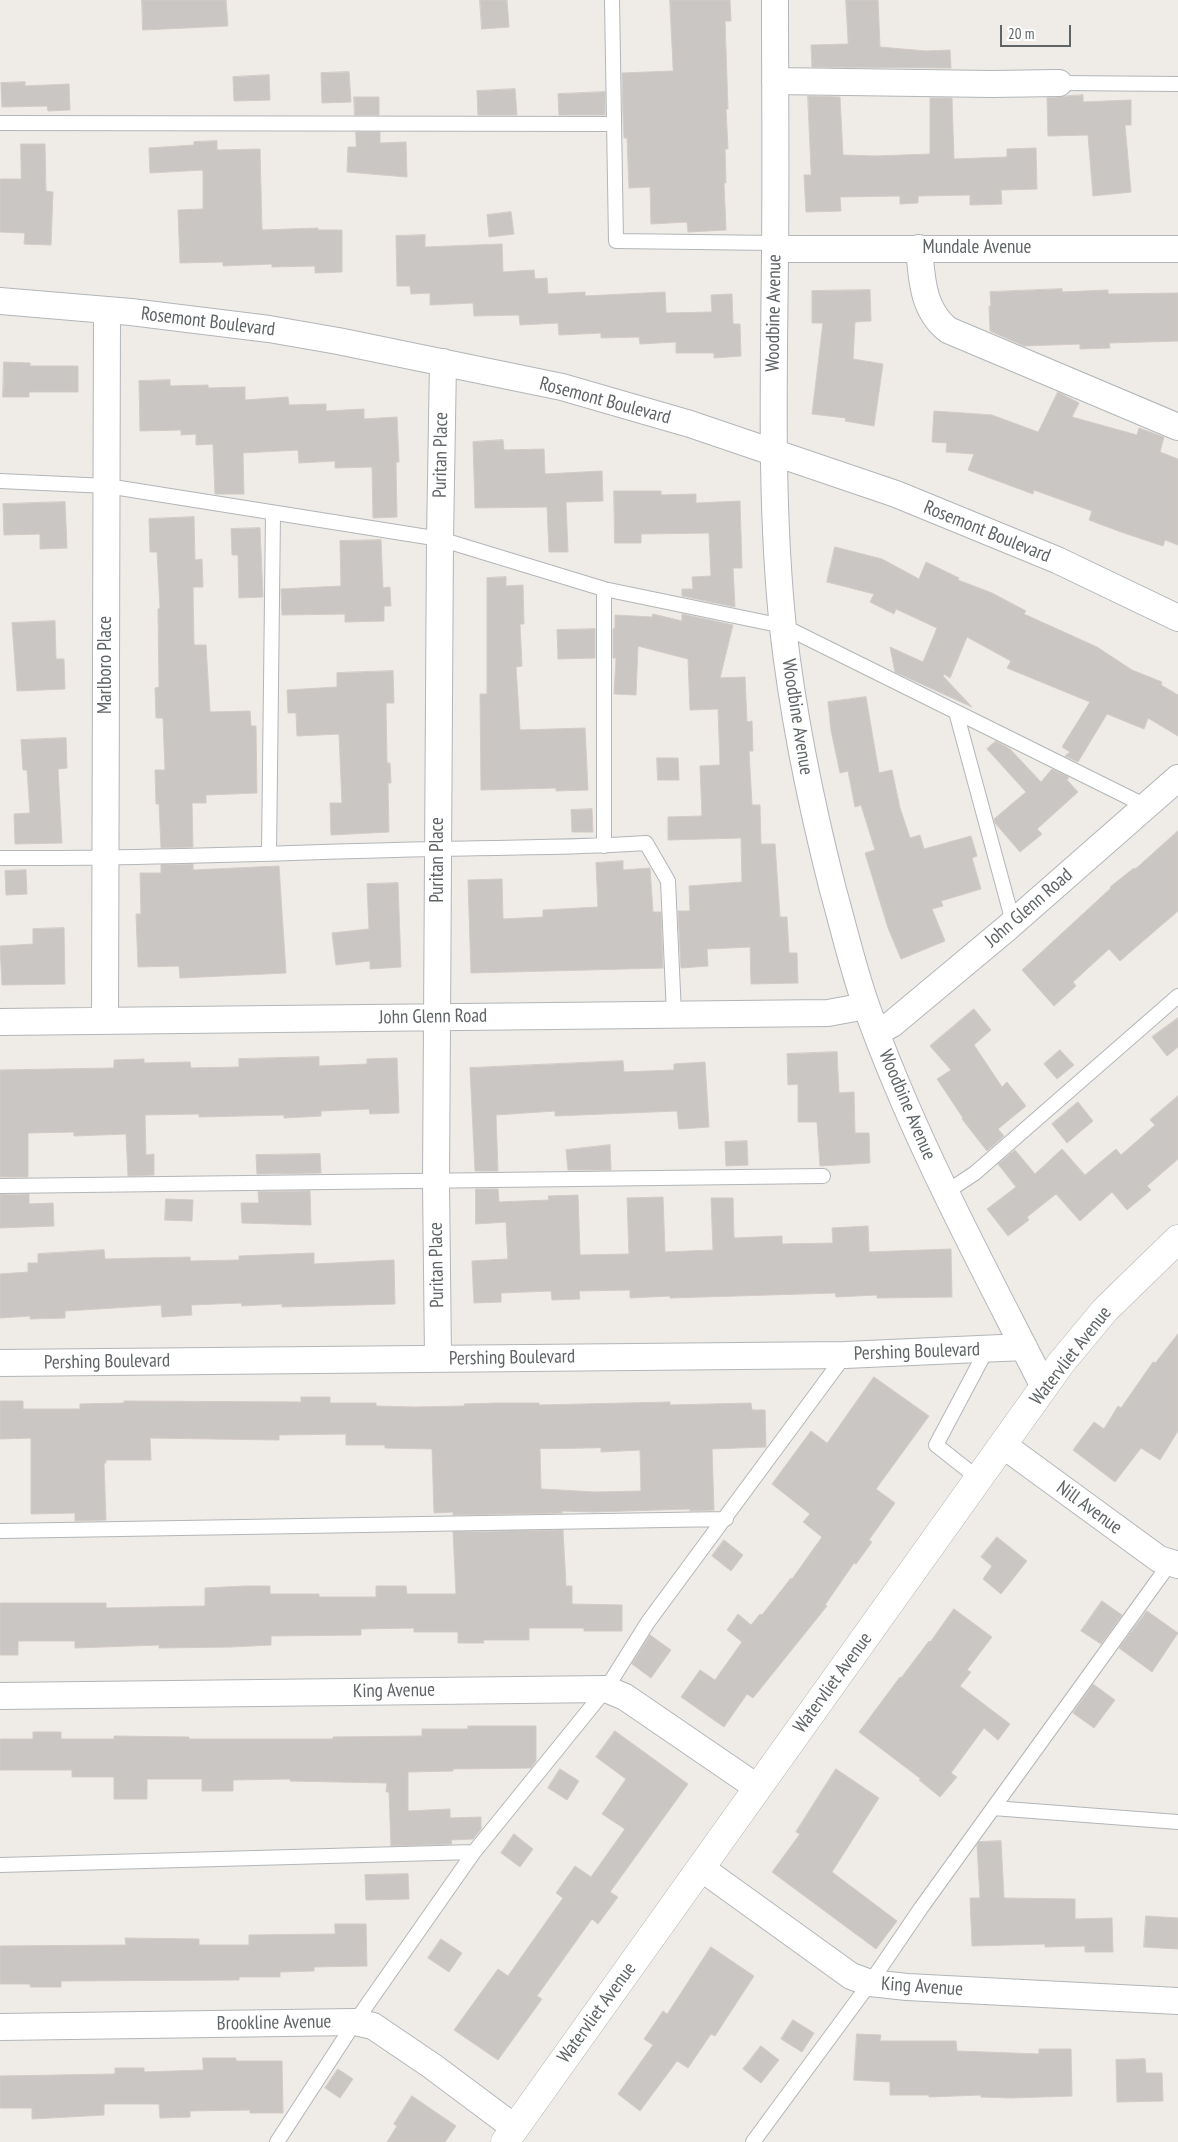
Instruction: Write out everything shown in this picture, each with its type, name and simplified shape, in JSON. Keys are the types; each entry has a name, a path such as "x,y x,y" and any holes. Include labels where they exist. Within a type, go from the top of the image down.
{"street":[{"name":"Woodbine Avenue","path":"775,0 774,451 777,546 783,626 796,721 816,822 851,959 876,1033 914,1126 945,1193 1044,1387"},
{"path":"775,81 1059,83"},
{"name":"Mundale Avenue","path":"775,246 1178,249"},
{"path":"919,248 924,295 931,311 948,330 1178,427"},
{"name":"Rosemont Boulevard","path":"0,301 107,310 269,329 443,362 562,388 690,424 896,494 1056,560 1178,618"},
{"name":"Marlboro Place","path":"105,1020 107,310"},
{"name":"Puritan Place","path":"438,1359 436,1182 443,362"},
{"name":"John Glenn Road","path":"876,1033 892,1024 1013,922 1178,778"},
{"name":"John Glenn Road","path":"0,1022 828,1012 866,1006"},
{"name":"Watervliet Avenue","path":"510,2135 1044,1387 1105,1310 1178,1239"},
{"name":"Pershing Boulevard","path":"0,1364 845,1355 1024,1347"},
{"name":"Nill Avenue","path":"1003,1445 1159,1559 1175,1560"},
{"name":"King Avenue","path":"0,1696 606,1689 625,1697 758,1788"},
{"name":"King Avenue","path":"701,1868 851,1976 870,1983 907,1987 1178,2001"},
{"name":"Brookline Avenue","path":"0,2026 355,2022 373,2026 432,2066 510,2135"}],"lane":[{"path":"612,0 616,241 775,246"},
{"path":"1059,83 1178,84"},
{"path":"0,123 614,124"},
{"path":"0,481 107,486 440,540 604,589 783,626 1146,806"},
{"path":"269,854 273,513"},
{"path":"604,589 604,846"},
{"path":"956,712 1013,922"},
{"path":"0,858 106,858 646,844 668,882 674,1014"},
{"path":"945,1193 975,1173 1178,996"},
{"path":"0,1186 823,1176"},
{"path":"979,1478 936,1445 987,1349"},
{"path":"277,2142 355,2022 474,1852 606,1689 648,1622 726,1519 845,1355"},
{"path":"0,1530 726,1519"},
{"path":"753,2142 870,1983 993,1808 1175,1560"},
{"path":"993,1808 1178,1822"},
{"path":"0,1865 474,1852"}],"building":[{"path":"142,0 226,0 228,26 143,30"},
{"path":"480,0 507,0 509,27 482,29"},
{"path":"670,0 730,0 731,21 725,21 728,109 726,109 728,149 725,149 726,183 724,183 726,230 688,232 687,222 651,224 650,187 629,188 627,138 624,138 622,73 673,71"},
{"path":"846,0 878,0 880,47 926,51 950,50 951,68 812,67 811,45 848,44"},
{"path":"349,72 351,102 322,103 321,73"},
{"path":"269,75 270,100 234,101 233,77"},
{"path":"25,82 25,86 69,84 70,110 48,111 47,106 2,107 1,83"},
{"path":"515,89 517,115 478,115 477,91"},
{"path":"605,92 605,115 559,115 558,94"},
{"path":"1083,95 1083,102 1131,100 1131,125 1125,125 1131,192 1093,196 1088,135 1048,136 1047,98"},
{"path":"808,96 840,97 843,155 876,156 930,154 930,98 952,98 954,159 1007,157 1007,149 1036,148 1037,189 1001,190 1002,204 970,205 970,195 918,196 918,203 900,204 900,196 840,197 841,211 806,212 804,175 811,175"},
{"path":"354,97 379,97 379,115 355,115"},
{"path":"356,132 380,132 380,143 406,142 407,177 347,172 348,147 356,147"},
{"path":"217,141 217,150 260,149 262,230 318,228 318,230 342,230 342,272 315,273 315,266 272,267 272,264 223,266 223,262 180,263 178,210 203,209 203,170 150,173 149,148 194,145 194,142"},
{"path":"21,144 45,144 46,191 53,192 51,245 24,244 25,233 0,232 0,179 21,179"},
{"path":"511,212 514,234 489,237 487,215"},
{"path":"425,235 425,247 502,244 503,272 534,270 535,279 547,278 548,294 585,292 585,296 665,292 666,313 712,312 711,295 732,294 733,324 740,324 741,356 714,358 714,353 676,353 676,342 640,344 639,337 601,338 601,333 559,335 558,323 520,325 519,315 474,316 473,303 430,305 430,293 411,294 410,286 397,286 396,236"},
{"path":"1062,289 1062,292 1108,290 1108,294 1178,293 1178,341 1109,343 1110,348 1080,349 1080,344 1024,346 990,331 990,292"},
{"path":"870,290 871,321 855,322 853,359 883,364 874,426 845,421 846,418 812,414 823,323 812,323 812,291"},
{"path":"4,362 30,363 30,366 78,366 78,392 29,392 29,397 3,397"},
{"path":"170,380 170,386 208,385 208,388 245,387 245,400 288,397 289,405 326,404 326,411 364,409 364,419 397,417 399,462 396,462 397,517 373,518 372,467 335,468 335,461 299,463 298,450 243,453 244,494 215,494 213,444 196,445 196,434 181,435 181,430 140,431 139,381"},
{"path":"1058,392 1079,403 1072,417 1137,435 1139,428 1164,437 1160,452 1178,459 1178,545 1165,540 1163,546 1121,532 1089,520 1092,511 1034,490 1033,494 968,470 974,454 946,452 947,443 932,442 934,411 992,415 1038,432"},
{"path":"503,440 504,450 544,449 545,474 602,471 603,501 566,502 568,552 549,552 547,507 475,508 473,442"},
{"path":"614,491 661,491 661,495 696,494 696,503 740,501 742,568 733,568 735,607 682,596 682,589 693,589 692,577 711,576 709,533 641,534 641,543 615,543"},
{"path":"65,502 67,548 40,549 40,534 4,535 3,504"},
{"path":"194,517 195,560 202,559 203,587 193,587 194,645 206,645 210,712 250,711 251,726 256,726 257,793 206,795 206,803 192,803 193,847 161,848 159,804 156,804 155,770 165,770 163,718 156,718 155,688 159,687 158,609 160,608 157,552 150,552 149,519"},
{"path":"260,528 263,597 239,598 238,555 232,555 231,529"},
{"path":"381,540 383,588 390,587 391,606 384,606 384,621 345,622 345,614 282,615 281,589 341,586 340,541"},
{"path":"835,547 882,559 919,579 926,562 959,578 958,580 992,593 1026,611 1024,614 1097,647 1132,670 1162,682 1161,685 1178,695 1178,736 1148,718 1144,729 1107,714 1078,762 1065,756 1070,752 1062,747 1090,702 1007,668 1011,661 967,637 950,678 944,674 943,676 972,707 895,672 890,647 923,662 937,628 896,609 894,614 870,602 874,594 827,582"},
{"path":"506,577 506,586 523,585 524,624 520,624 522,666 516,667 520,730 585,728 588,790 556,791 556,788 481,790 480,694 487,694 487,578"},
{"path":"653,614 682,621 682,614 733,625 720,678 745,677 747,722 752,721 753,751 749,751 752,805 760,805 761,844 775,844 780,917 787,917 789,953 797,953 798,983 751,984 750,947 707,949 708,966 681,968 678,911 690,911 689,886 742,882 741,838 668,840 668,817 702,816 700,766 720,765 718,709 690,710 688,659 638,646 636,695 614,694 616,658 613,658 613,629 615,628 615,615 652,617"},
{"path":"55,621 56,659 64,659 65,689 17,691 12,623"},
{"path":"595,629 595,658 558,659 557,630"},
{"path":"393,671 394,703 386,703 387,763 390,763 391,783 388,783 389,832 331,835 330,803 342,803 339,734 297,736 296,713 288,713 287,690 337,687 337,673"},
{"path":"866,697 879,773 892,770 900,808 910,838 920,835 924,849 971,836 977,856 972,858 981,889 941,901 943,906 932,909 945,941 901,959 888,928 865,853 875,850 861,805 855,807 848,771 840,773 831,730 828,702"},
{"path":"66,738 67,768 58,769 62,843 15,844 14,814 30,813 27,770 23,770 21,740"},
{"path":"996,741 1010,749 1041,782 1052,769 1069,777 1067,780 1078,792 1037,829 1042,834 1020,852 995,823 994,819 1026,792 987,749"},
{"path":"657,758 678,758 679,780 658,780"},
{"path":"592,809 593,832 572,832 571,810"},
{"path":"1178,831 1178,911 1120,961 1109,949 1073,982 1076,986 1054,1006 1022,970 1110,887 1135,869"},
{"path":"623,861 623,870 650,868 653,912 661,912 663,968 471,973 468,880 502,879 503,919 543,917 543,910 598,907 596,863"},
{"path":"193,864 193,870 279,866 286,973 180,978 179,966 138,967 136,914 141,914 140,873 161,873 161,865"},
{"path":"26,870 27,894 6,895 5,871"},
{"path":"398,883 401,967 370,969 370,961 336,965 332,933 369,929 367,884"},
{"path":"64,928 65,984 2,985 0,946 33,944 33,929"},
{"path":"974,1009 991,1030 974,1045 1002,1087 1007,1082 1026,1106 998,1129 1004,1136 987,1151 962,1119 937,1079 951,1070 930,1046"},
{"path":"1178,1018 1178,1047 1167,1056 1152,1037"},
{"path":"1060,1050 1074,1065 1057,1079 1044,1064"},
{"path":"837,1052 839,1093 854,1092 855,1133 869,1133 870,1163 820,1166 817,1122 798,1122 798,1084 788,1085 787,1054"},
{"path":"319,1057 319,1066 367,1064 367,1059 397,1058 399,1113 370,1114 369,1109 321,1111 321,1116 284,1118 284,1115 199,1117 199,1114 145,1115 146,1155 154,1154 154,1175 128,1176 126,1134 74,1136 74,1132 28,1133 28,1177 0,1177 0,1070 114,1068 114,1060 144,1059 144,1063 190,1062 191,1068 239,1067 239,1059"},
{"path":"623,1061 624,1072 674,1070 674,1064 705,1062 709,1127 679,1129 677,1111 555,1116 555,1111 496,1115 498,1171 475,1171 470,1068"},
{"path":"1178,1096 1178,1159 1147,1186 1151,1190 1127,1210 1112,1192 1080,1221 1056,1194 1027,1217 1029,1220 1008,1236 987,1209 1016,1187 998,1164 1015,1150 1035,1174 1062,1149 1085,1175 1116,1149 1121,1155 1155,1125 1150,1120"},
{"path":"1078,1102 1093,1121 1067,1143 1052,1124"},
{"path":"747,1141 748,1165 726,1166 725,1142"},
{"path":"610,1145 611,1170 568,1170 566,1150"},
{"path":"320,1154 321,1173 257,1174 256,1155"},
{"path":"476,1189 498,1189 499,1202 549,1200 548,1196 578,1195 580,1255 629,1254 627,1198 663,1197 665,1252 713,1250 711,1198 733,1198 734,1238 782,1236 782,1244 833,1243 832,1228 868,1226 869,1252 951,1249 952,1297 877,1298 877,1295 836,1297 835,1293 630,1298 630,1290 579,1291 580,1299 552,1300 551,1291 501,1293 501,1302 474,1303 472,1261 508,1259 506,1222 476,1224"},
{"path":"310,1191 311,1225 242,1223 241,1203 259,1203 258,1192"},
{"path":"29,1194 29,1204 53,1203 54,1226 0,1228 0,1195"},
{"path":"166,1199 193,1200 192,1221 165,1220"},
{"path":"104,1250 105,1259 190,1257 190,1261 239,1260 239,1256 314,1253 314,1264 394,1260 395,1304 282,1307 282,1304 242,1306 241,1303 191,1305 192,1315 162,1317 161,1305 65,1311 65,1318 30,1319 30,1316 0,1318 0,1274 28,1272 28,1263 38,1263 38,1254"},
{"path":"1178,1334 1178,1431 1160,1460 1141,1448 1115,1482 1073,1450 1094,1422 1104,1429 1118,1406 1121,1408 1153,1362 1155,1363"},
{"path":"874,1377 929,1416 876,1489 895,1503 869,1540 872,1542 856,1564 854,1563 825,1605 827,1606 753,1698 747,1694 724,1727 681,1697 700,1670 715,1680 742,1642 727,1630 738,1614 751,1625 760,1614 762,1615 792,1579 822,1537 803,1522 810,1514 772,1484 811,1431 827,1443"},
{"path":"301,1397 330,1397 330,1403 376,1403 376,1406 415,1407 496,1403 539,1403 539,1405 670,1402 670,1405 751,1403 752,1410 765,1410 766,1447 712,1449 714,1510 562,1511 562,1513 453,1515 453,1512 434,1513 432,1449 385,1448 385,1445 346,1445 346,1434 279,1435 279,1440 150,1438 151,1460 106,1460 106,1463 104,1463 106,1520 75,1521 75,1513 31,1514 31,1438 0,1439 0,1401 23,1401 23,1409 80,1409 80,1404 124,1403 124,1401 301,1402","holes":["601,1448 601,1452 640,1450 641,1491 596,1492 541,1489 540,1449"]},
{"path":"563,1530 566,1586 572,1586 572,1604 622,1605 622,1631 584,1631 584,1628 529,1628 529,1640 483,1640 484,1643 458,1643 458,1632 414,1632 414,1628 361,1629 361,1635 271,1636 271,1645 231,1647 159,1648 159,1645 75,1648 75,1641 18,1641 18,1655 0,1655 0,1603 106,1603 106,1608 205,1606 205,1588 245,1586 270,1586 270,1594 319,1594 319,1597 376,1597 376,1586 406,1586 407,1594 456,1594 453,1532"},
{"path":"997,1537 1027,1561 1001,1594 983,1579 992,1566 981,1557"},
{"path":"724,1540 743,1555 731,1571 712,1556"},
{"path":"1102,1601 1122,1615 1101,1644 1081,1631"},
{"path":"954,1609 992,1637 967,1670 971,1672 960,1686 1010,1724 998,1740 984,1728 951,1773 957,1777 940,1797 919,1780 921,1779 859,1732"},
{"path":"1147,1611 1178,1633 1152,1672 1119,1648"},
{"path":"650,1635 671,1650 651,1678 632,1664"},
{"path":"1093,1684 1115,1700 1094,1728 1073,1713"},
{"path":"468,1726 536,1726 536,1761 531,1768 453,1769 453,1771 408,1772 408,1811 450,1809 450,1818 481,1817 481,1829 473,1839 451,1840 452,1844 391,1846 389,1792 386,1792 387,1783 290,1781 290,1779 233,1780 233,1791 202,1791 202,1779 147,1779 147,1799 114,1799 114,1777 72,1777 72,1770 0,1770 0,1739 33,1739 33,1732 61,1732 61,1739 114,1739 114,1736 189,1737 189,1739 333,1739 333,1737 422,1736 422,1729 468,1729"},
{"path":"615,1731 688,1784 610,1892 618,1897 598,1924 592,1919 537,1996 542,1999 498,2060 454,2030 498,1969 508,1976 563,1898 556,1893 575,1866 591,1877 625,1829 602,1814 626,1779 596,1757"},
{"path":"560,1769 579,1781 567,1800 548,1788"},
{"path":"836,1769 879,1798 832,1872 897,1921 876,1949 772,1872 800,1834 796,1832"},
{"path":"514,1834 533,1849 520,1867 501,1853"},
{"path":"1001,1841 1004,1898 1075,1899 1075,1919 1112,1918 1113,1952 1085,1952 1085,1946 1045,1947 1045,1944 972,1946 970,1898 980,1898 977,1845 979,1842"},
{"path":"408,1874 409,1899 366,1900 365,1875"},
{"path":"1146,1916 1178,1918 1178,1949 1144,1947"},
{"path":"335,1924 366,1924 367,1966 314,1967 314,1971 280,1972 280,1977 239,1977 239,1980 61,1981 61,1987 30,1987 30,1984 0,1984 0,1946 126,1945 125,1938 199,1939 199,1945 249,1945 249,1935 335,1934"},
{"path":"441,1939 462,1953 449,1972 428,1958"},
{"path":"711,1947 754,1976 715,2036 711,2034 688,2068 677,2061 640,2111 618,2094 653,2045 644,2039 663,2011 667,2014"},
{"path":"793,2020 814,2033 802,2052 781,2039"},
{"path":"857,2034 881,2035 880,2041 956,2041 957,2051 1039,2054 1039,2049 1071,2049 1072,2096 1011,2098 981,2097 981,2095 929,2097 929,2095 890,2095 890,2082 854,2080"},
{"path":"761,2046 779,2060 761,2083 743,2069"},
{"path":"203,2058 236,2058 236,2061 282,2061 283,2113 250,2113 250,2110 190,2111 190,2117 160,2118 159,2104 104,2104 104,2115 32,2119 32,2108 0,2108 0,2076 115,2074 115,2068 144,2068 144,2072 203,2070"},
{"path":"1145,2059 1146,2073 1162,2073 1163,2101 1117,2102 1116,2060"},
{"path":"338,2069 353,2079 340,2098 325,2088"},
{"path":"412,2096 456,2126 445,2142 387,2142 397,2126 394,2124"}]}
